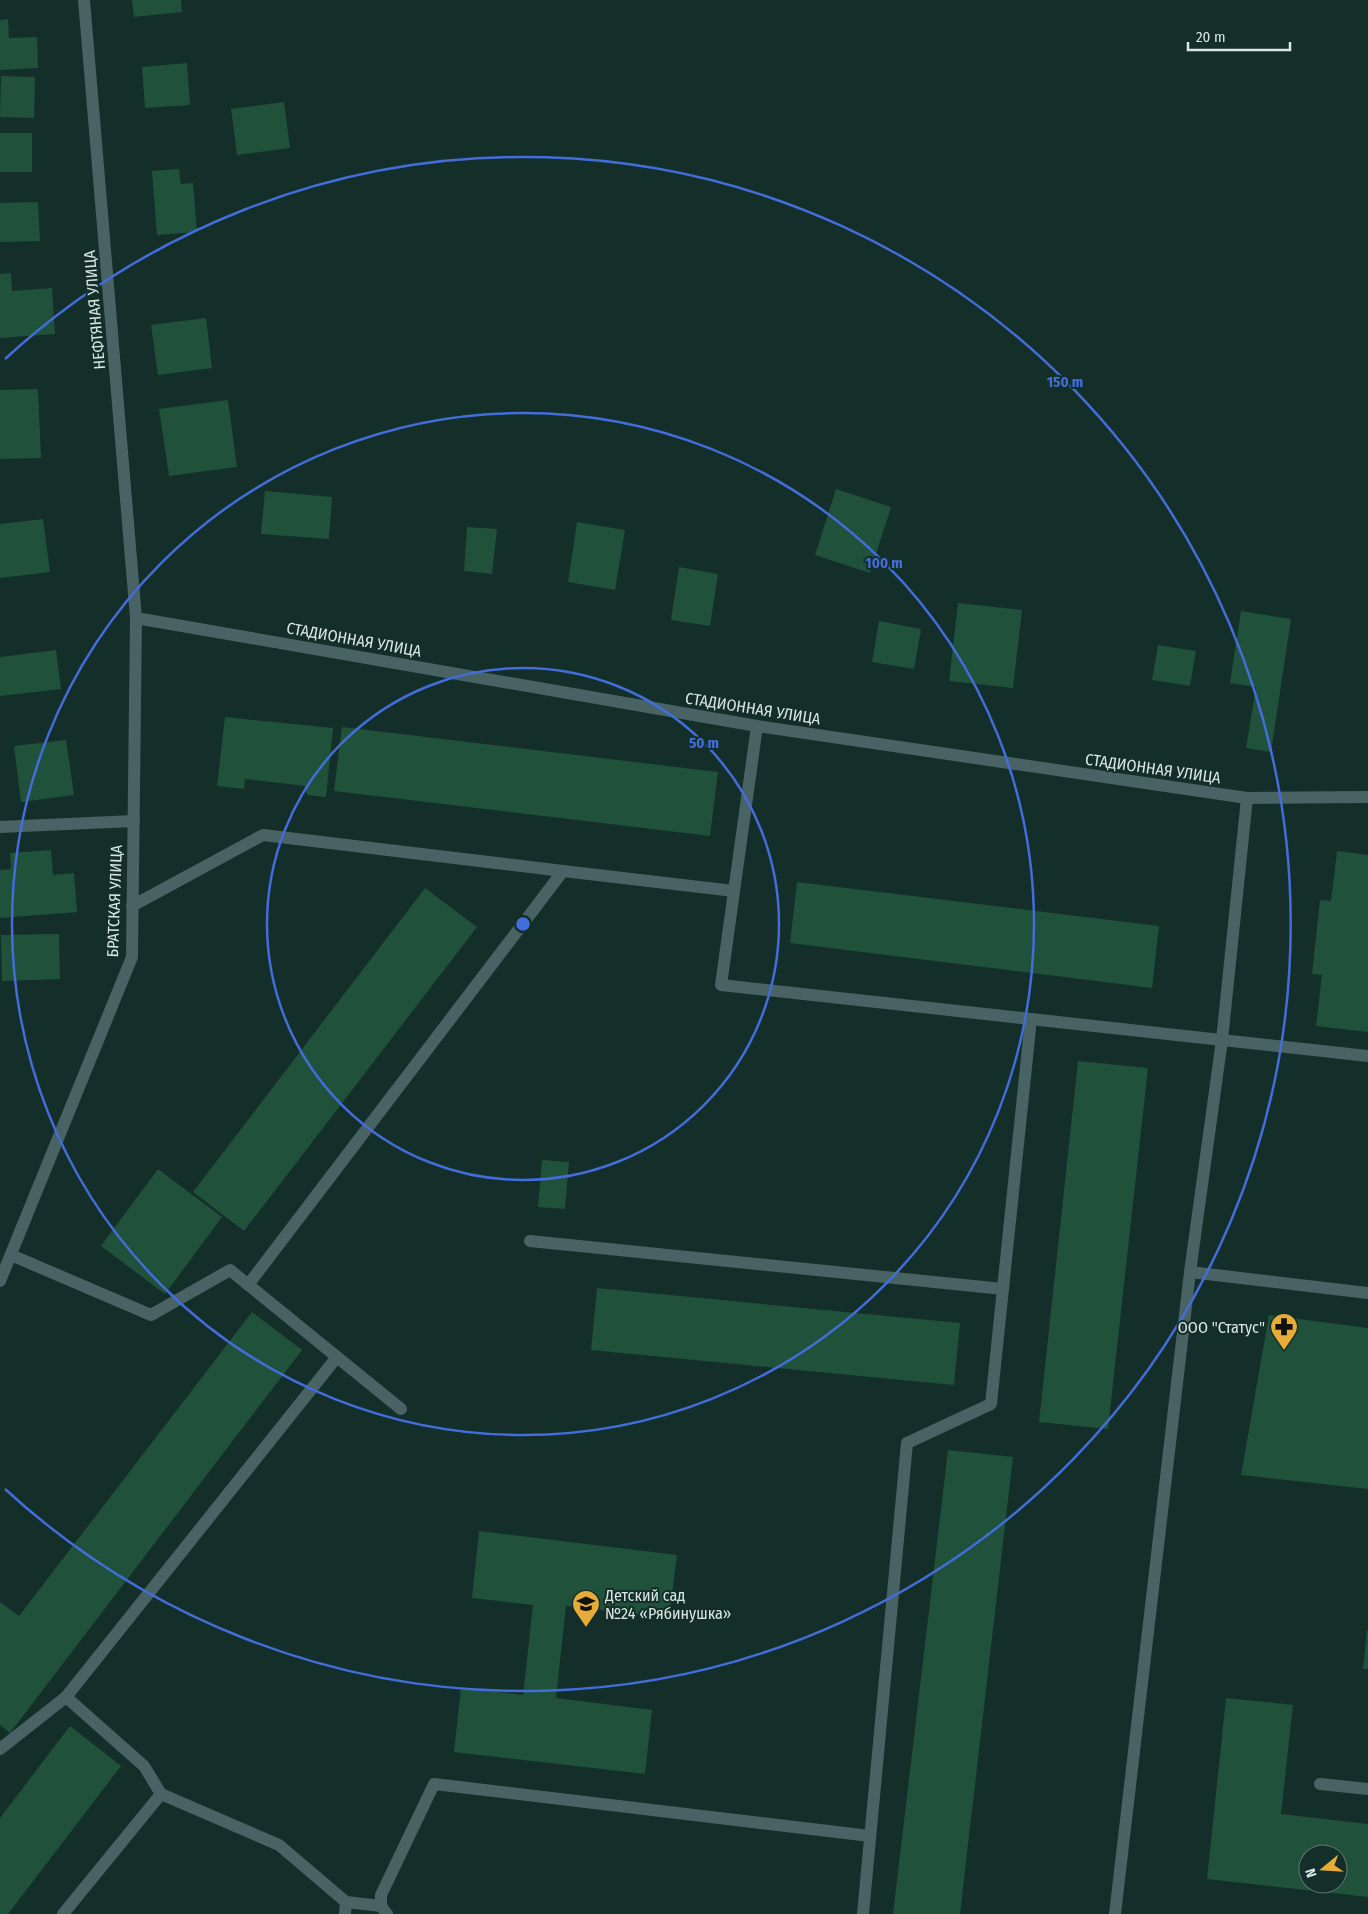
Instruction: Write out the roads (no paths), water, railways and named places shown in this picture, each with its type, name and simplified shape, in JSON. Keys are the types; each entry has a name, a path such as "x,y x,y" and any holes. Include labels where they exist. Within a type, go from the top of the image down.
{"street":[{"name":"НЕФТЯНАЯ УЛИЦА","path":"84,0 136,618"},
{"name":"СТАДИОННАЯ УЛИЦА","path":"136,618 757,726 1247,798 1368,797"},
{"name":"БРАТСКАЯ УЛИЦА","path":"0,1281 132,957 136,618"},
{"path":"757,726 720,985 1368,1056"},
{"path":"1115,1914 1190,1272 1222,1040 1247,798"},
{"path":"0,827 134,821"},
{"path":"132,906 263,835 734,892"},
{"path":"248,1285 563,871"},
{"path":"863,1914 907,1443 992,1404 1031,1019"},
{"path":"530,1241 1003,1289"},
{"path":"11,1255 151,1314 230,1270 401,1409"},
{"path":"1190,1272 1368,1293"},
{"path":"0,1749 66,1697 337,1357"},
{"path":"66,1697 144,1766 160,1794 279,1845 345,1908 384,1910 381,1895 434,1784 870,1836"},
{"path":"1320,1784 1368,1789"},
{"path":"63,1914 160,1794"}],"place":[{"name":"ООО \"Статус\"","path":"1284,1351"},
{"name":"Детский сад №24 «Рябинушка»","path":"586,1628"}]}
